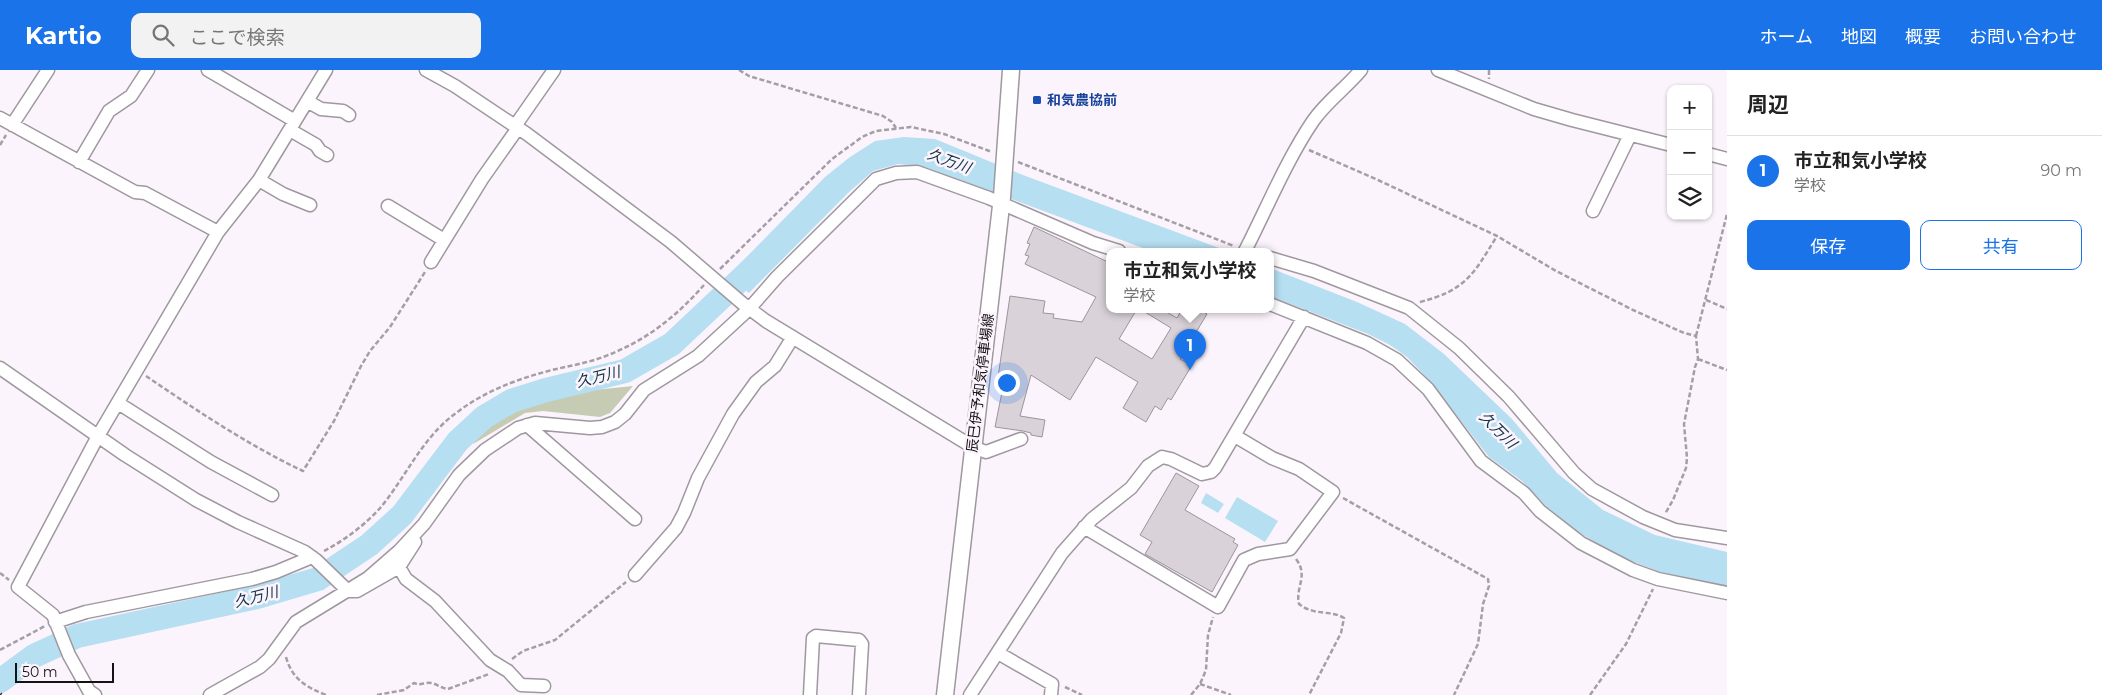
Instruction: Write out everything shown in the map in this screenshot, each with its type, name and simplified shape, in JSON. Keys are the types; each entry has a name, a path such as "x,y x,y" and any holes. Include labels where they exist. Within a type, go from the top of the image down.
{"main road":[{"name":"辰巳伊予和気停車場線","path":"945,695 1002,200 1011,70"}],"street":[{"path":"12,125 48,70"},
{"path":"79,162 109,111 131,96 148,70"},
{"path":"208,70 293,125 316,145 320,151 327,155"},
{"path":"94,695 89,692 69,655 53,615 18,587 98,436 218,232 259,180 326,70"},
{"path":"426,70 517,127 672,242 745,306 792,337 973,447 986,452 1021,439"},
{"path":"431,262 482,179 554,70"},
{"path":"1248,248 1298,146 1314,119 1336,94 1362,70"},
{"path":"1438,70 1534,109 1667,144"},
{"path":"307,101 321,109 343,111 349,115"},
{"path":"0,118 135,192 145,193 218,232"},
{"path":"1593,211 1630,135"},
{"path":"1712,155 1727,158"},
{"path":"0,368 98,436 196,500 238,522 296,547 314,558 346,589 357,592 399,567 445,493 470,462 484,450 518,428 527,425 543,422 590,428 602,427 615,422 625,414 644,390 698,356 745,306 876,179 896,173 917,172 1002,200 1094,243 1109,248"},
{"path":"259,180 283,194 310,205"},
{"path":"388,206 444,240"},
{"path":"1274,259 1314,271 1409,308 1459,348 1508,396 1574,473 1592,489 1621,506 1675,530 1727,538"},
{"path":"1274,306 1368,343 1412,371 1428,389 1481,461 1524,493 1540,511 1581,543 1633,570 1658,579 1727,593"},
{"path":"970,695 1062,553 1084,527 1131,488 1148,466 1156,459 1162,457 1171,459 1198,474 1207,474 1215,468 1236,436 1304,318"},
{"path":"635,575 676,528 698,478 733,414 756,382 775,366 792,337"},
{"path":"118,403 211,462 272,495"},
{"path":"527,425 635,519"},
{"path":"1084,527 1218,607 1244,560 1258,554 1290,550 1333,492 1299,469 1272,458 1236,436"},
{"path":"210,695 260,667 269,659 296,622 346,589 368,578 399,551 424,524"},
{"path":"56,624 86,612 252,580 314,558"},
{"path":"399,567 406,579 434,601 490,660 508,670 521,685 544,686"},
{"path":"810,695 813,638 816,636 859,640 862,644 859,695"},
{"path":"998,653 1052,690"}],"path":[{"path":"739,70 749,76 877,113 888,119 896,128"},
{"path":"1298,146 1378,180 1497,236 1556,271 1633,310 1684,333 1696,336"},
{"path":"1660,524 1673,500 1686,468 1684,424 1698,359 1696,336 1727,214"},
{"path":"1409,308 1417,303 1452,291 1464,283 1477,269 1497,236"},
{"path":"137,370 203,414 279,460 303,471 334,421 370,351 390,327 431,262"},
{"path":"1706,300 1727,309"},
{"path":"1698,359 1727,370"},
{"path":"1333,492 1488,579 1489,586 1483,604 1480,635 1454,695"},
{"path":"1290,550 1300,563 1302,571 1303,578 1298,598 1299,604 1315,612 1340,615 1344,618 1341,633 1309,695"},
{"path":"377,695 404,690 414,684 420,686 434,684 448,689 492,673 523,651 555,640 635,575"},
{"path":"1590,695 1626,644 1658,579"},
{"path":"1191,695 1200,684 1206,670 1208,635 1218,607"},
{"path":"0,650 30,632 56,624"},
{"path":"282,642 292,674 299,681 326,695"},
{"path":"1052,690 1058,684 1082,695"},
{"path":"1200,684 1231,695"}],"green space":[{"path":"633,386 610,413 600,417 543,411 525,413 473,444 486,427 502,414 522,404 567,393"}],"water":[{"path":"904,137 935,139 1023,175 1219,248 1143,248 925,167 898,164 873,171 848,193 749,293 728,276 825,177 850,157 875,141"},
{"path":"1274,270 1357,302 1405,324 1444,354 1512,419 1557,473 1603,510 1655,535 1727,552 1727,586 1668,575 1616,555 1572,528 1545,505 1522,481 1489,457 1430,381 1407,357 1390,345 1368,334 1274,298"},
{"path":"1206,493 1224,504 1218,513 1201,503"},
{"path":"1237,497 1278,521 1265,542 1225,518"}],"building":[{"path":"1034,227 1106,261 1106,313 1135,313 1119,339 1152,359 1171,328 1147,313 1168,313 1177,318 1180,313 1207,314 1180,359 1192,365 1171,400 1168,398 1161,410 1155,406 1146,422 1123,408 1138,382 1096,357 1070,400 1031,375 1020,416 1045,420 1042,437 1023,431 995,427 1002,392 998,392 999,385 997,384 1010,296 1045,301 1043,313 1054,314 1053,318 1082,322 1096,297 1025,264 1029,256 1025,255 1030,244 1027,243"},
{"path":"1176,473 1199,486 1185,510 1235,539 1233,542 1238,545 1212,592 1145,554 1152,542 1140,535"}],"waterway":[{"name":"久万川","path":"0,681 34,656 77,636 257,597 318,579 369,545 402,515 458,441 484,417 511,401 546,390 625,371 672,344 760,261"}],"place":[{"name":"和気農協前","path":"1037,100"},
{"name":"市立和気小学校","path":"1190,370"}]}
